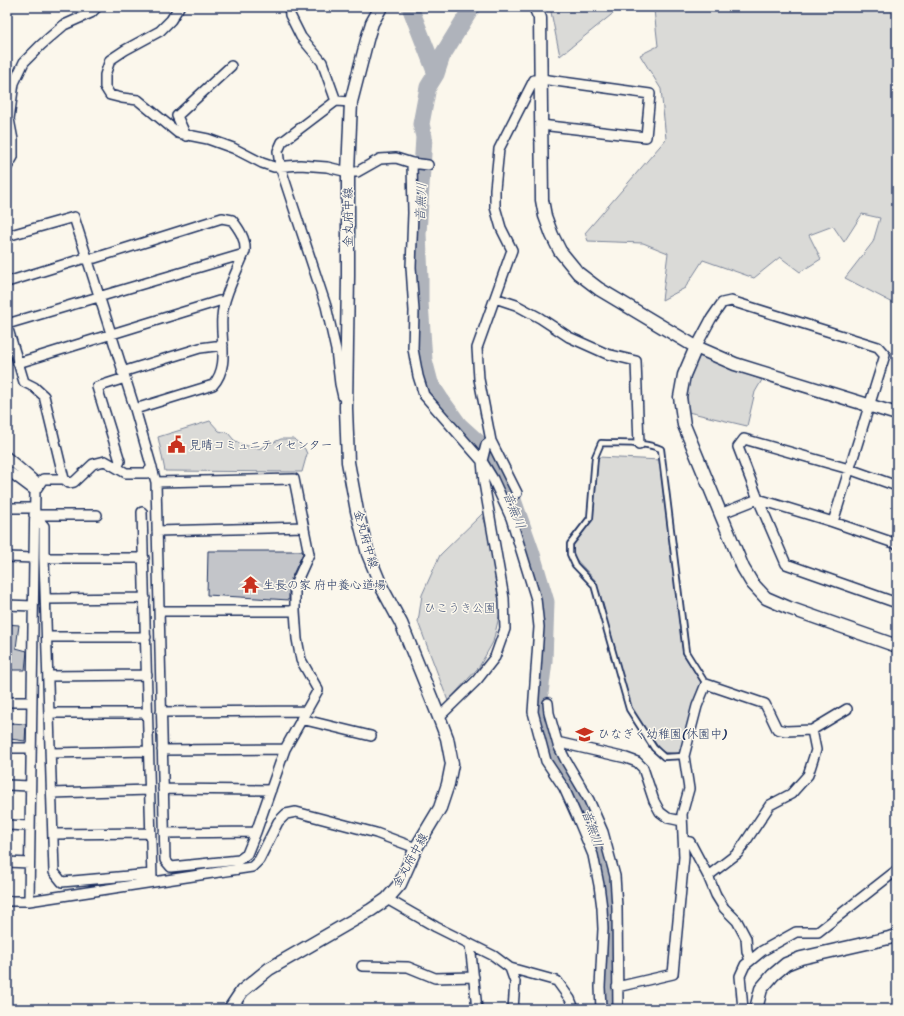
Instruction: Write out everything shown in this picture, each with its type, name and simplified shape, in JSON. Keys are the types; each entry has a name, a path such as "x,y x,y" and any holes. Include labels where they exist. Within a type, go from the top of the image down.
{"street":[{"path":"7,167 13,157 13,140 9,119 14,83 24,62 64,25 91,13 97,7"},
{"path":"179,7 171,20 160,31 110,60 105,75 105,87 110,95 138,100 178,133 233,148 262,163 274,167 300,165 327,167 348,172 357,172 380,159 396,158 412,163 428,165"},
{"path":"289,7 290,15 301,37 322,62 336,101"},
{"name":"金丸府中線","path":"230,1009 242,991 269,969 371,910 387,899 400,884 416,848 440,808 448,784 452,764 447,738 401,624 382,588 368,554 357,510 348,462 346,408 348,172 351,102 370,30 381,7"},
{"path":"535,7 540,18 542,200 545,216 552,235 560,251 578,273 598,288 696,347 735,364 897,414"},
{"path":"186,136 177,116 231,66"},
{"path":"517,493 489,443 479,379 477,348 512,250 501,228 496,207 495,189 499,149 534,80 541,79 650,94 646,137 541,125"},
{"path":"346,408 340,384 336,350 326,306 280,166 278,151 282,142 336,101 351,102"},
{"path":"412,163 413,213 411,267 414,312 413,349 418,376 424,395 482,461 493,479 511,518 536,599 539,627 533,712 546,761 564,788 593,855 602,908 603,929 600,988 601,1009"},
{"path":"7,236 74,217 135,409 156,482 165,860 171,867 239,860 246,854 256,832 285,749 318,690 301,660 297,639 295,585 309,554 294,479 156,482"},
{"path":"7,282 82,259 95,258 222,218 232,220 239,228 246,244 244,254 224,302 222,317 223,361 219,378 213,385 135,409"},
{"path":"152,467 147,473 126,473 105,461 93,464 74,482 69,483 64,479 44,396 34,387 24,382 7,325 244,254"},
{"path":"495,298 516,305 540,318 569,337 607,354 636,361 639,444"},
{"path":"833,522 884,355 878,347 731,300 722,303 710,319 696,347 684,375 680,397 684,425 743,568 752,583 766,598 789,608 897,646"},
{"path":"18,363 220,301 224,302"},
{"path":"117,468 120,461 97,387 123,375 200,348 223,345"},
{"path":"897,486 849,469 744,439 738,447 758,499 786,564 897,603"},
{"path":"438,717 477,680 495,657 505,629 504,598 484,483 482,461 489,443"},
{"path":"7,457 36,488"},
{"path":"7,470 36,488"},
{"path":"29,901 34,512 36,488 43,479 64,479"},
{"path":"720,514 758,499 833,522 897,544"},
{"path":"7,508 34,512 97,515"},
{"path":"34,512 44,526 54,872 62,882 152,878 225,872 252,867 259,860 278,822 286,814 296,812 376,833 416,848"},
{"path":"142,512 152,878"},
{"path":"157,531 304,528"},
{"path":"7,557 34,558"},
{"path":"44,558 144,558"},
{"path":"46,599 145,598"},
{"path":"7,605 33,606"},
{"path":"159,611 295,611"},
{"path":"47,638 146,637"},
{"path":"48,676 146,675"},
{"path":"617,987 673,974 684,857 682,814 689,789 684,756 697,706 706,684 765,704 777,729 786,731 812,730 847,709"},
{"path":"7,702 32,702"},
{"path":"548,703 549,713 558,745 589,800 603,832 615,876 618,936 618,1009"},
{"path":"161,712 304,715 370,736"},
{"path":"49,713 147,713"},
{"path":"708,876 738,853 770,805 791,794 808,775 816,750 812,730"},
{"path":"558,745 561,743 626,758 637,762 643,768 654,802 660,812 668,818 682,821"},
{"path":"7,748 31,748"},
{"path":"162,750 285,749"},
{"path":"51,753 148,751"},
{"path":"7,785 30,786"},
{"path":"163,789 271,790"},
{"path":"52,793 149,790"},
{"path":"7,825 30,826"},
{"path":"164,833 256,832"},
{"path":"53,834 150,833"},
{"path":"684,841 690,842 716,895 724,908 737,922 746,938 747,951 750,961"},
{"path":"7,862 29,863"},
{"path":"223,862 225,872"},
{"path":"743,1009 740,976 745,965 762,951 796,932 818,932 897,870"},
{"path":"7,901 29,901 152,878"},
{"path":"387,899 436,927 494,956 510,968 557,981 570,999 574,1009"},
{"path":"756,1009 761,989 772,975 786,964 801,958 897,935"},
{"path":"470,944 477,1009"},
{"path":"362,966 408,967 435,978 474,977"},
{"path":"510,968 514,982 513,1009"}],"lane":[{"path":"684,756 664,757 654,748 629,709 594,585 575,565 570,554 570,544 590,518 595,457 601,443 639,444 655,446 661,449 686,652 706,684"}],"green space":[{"path":"550,7 621,7 560,56"},
{"path":"637,7 897,7 897,305 845,278 873,242 880,218 862,214 844,242 833,226 809,235 821,259 800,272 780,257 754,278 703,260 685,288 662,300 668,253 643,243 588,241 585,233 666,139 661,89 640,55 658,46 654,10"},
{"path":"697,355 762,380 755,392 747,426 688,412 686,381"},
{"path":"210,421 219,431 228,433 234,440 241,444 258,449 281,439 294,439 305,449 307,454 302,472 165,471 158,437"},
{"path":"598,457 661,460 683,654 703,686 681,754 662,752 630,708 595,580 574,557 573,545 592,519"},
{"name":"ひこうき公園","path":"482,514 491,540 501,608 493,642 479,667 448,701 418,622 422,595 440,555"}],"building":[{"name":"生長の家 府中養心道場","path":"208,551 302,551 303,553 289,583 289,600 207,595"},
{"path":"7,624 19,625 16,648 27,651 25,670 7,670"},
{"path":"7,724 26,724 25,741 10,739 10,734 7,734"}],"waterway":[{"path":"410,7 436,74"},
{"name":"音無川","path":"472,7 442,56 436,74 428,87 421,124 424,137 418,234 420,302 424,360 430,383 459,425 480,444 500,474 512,497 531,551 546,602 544,661 540,693 549,740 561,769 582,798 600,841 609,880 613,1009"}],"place":[{"name":"見晴コミュニティセンター","path":"176,445"},
{"name":"生長の家 府中養心道場","path":"250,585"},
{"name":"ひなぎく幼稚園(休園中)","path":"585,734"}]}
